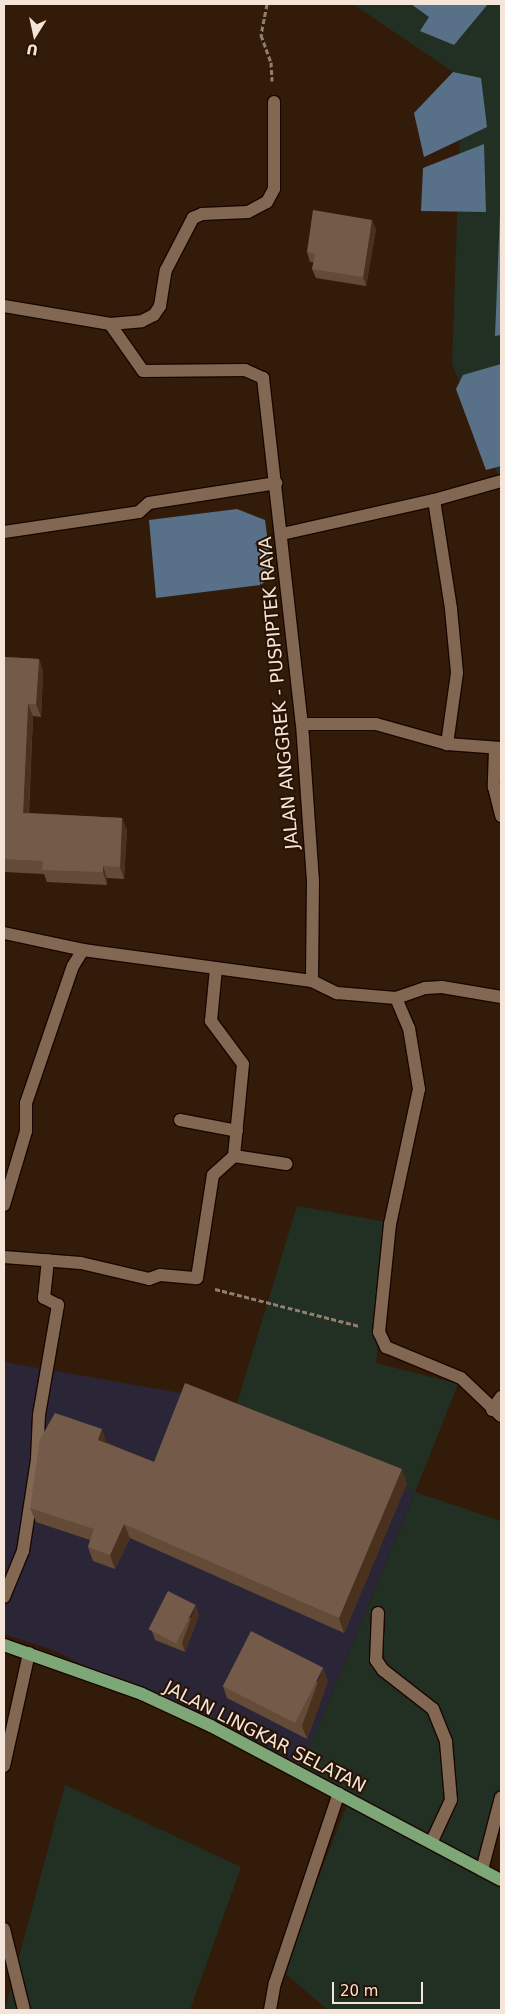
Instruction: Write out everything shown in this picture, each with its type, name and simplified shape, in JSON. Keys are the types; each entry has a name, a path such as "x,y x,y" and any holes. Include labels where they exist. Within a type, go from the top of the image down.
{"main road":[{"name":"JALAN LINGKAR SELATAN","path":"4,1644 142,1694 339,1793 501,1880"}],"street":[{"path":"4,306 110,324 142,321 154,315 160,306 166,270 193,218 202,214 248,212 267,202 274,189 274,102"},
{"name":"JALAN ANGGREK - PUSPIPTEK RAYA","path":"110,324 137,366 143,370 245,370 261,375 282,534 302,724 313,881 312,981"},
{"path":"282,534 434,500 501,481"},
{"path":"4,532 139,512 149,503 276,484"},
{"path":"434,500 451,608 457,673 447,744"},
{"path":"302,724 376,724 447,744 498,749 494,787 501,816"},
{"path":"4,932 83,950 312,981 337,993 396,998 425,988 442,987 501,997"},
{"path":"4,1204 26,1132 26,1103 73,966 83,950"},
{"path":"4,1258 81,1263 149,1279 160,1275 197,1278 213,1175 234,1156 243,1064 211,1021 216,968"},
{"path":"396,998 409,1028 419,1089 390,1224 379,1332 386,1347 461,1378 497,1413"},
{"path":"180,1120 237,1131"},
{"path":"234,1156 286,1164"},
{"path":"4,1597 24,1551 37,1459 39,1415 58,1305 44,1298 48,1260"},
{"path":"497,1413 501,1397"},
{"path":"378,1613 376,1660 382,1670 433,1709 446,1742 451,1800 431,1843"},
{"path":"4,1766 29,1653"},
{"path":"270,2010 275,1983 339,1793"},
{"path":"482,1870 501,1797"},
{"path":"4,1929 24,2010"}],"path":[{"path":"267,4 260,35 271,62 274,102"},
{"path":"197,1278 201,1285 379,1332"}],"shaded area":[{"path":"4,1362 237,1403 415,1492 297,1778 56,1651 4,1634"}],"green space":[{"path":"353,4 501,4 501,482 452,364 462,78"},
{"path":"297,1206 392,1223 376,1363 458,1384 415,1492 501,1521 501,1815 477,1865 501,1877 501,2010 328,2010 282,1971 347,1805 297,1778 415,1493 237,1403"},
{"path":"65,1785 241,1867 190,2010 5,2010"}],"water":[{"path":"411,4 488,4 454,45 420,31 429,17"},
{"path":"453,72 481,78 487,127 424,157 414,113"},
{"path":"484,144 486,212 421,211 423,168"},
{"path":"500,213 501,335 495,336"},
{"path":"501,364 501,466 486,470 456,389 463,375"},
{"path":"237,509 265,520 272,574 261,585 156,598 149,520"}],"building":[{"path":"313,210 372,220 363,277 312,269 315,254 307,252"},
{"path":"4,657 39,659 36,704 28,704 23,813 122,818 120,867 103,866 103,872 42,870 43,861 4,859"},
{"path":"185,1383 402,1469 339,1618 124,1524 110,1555 88,1547 94,1529 30,1508 40,1439 55,1413 102,1429 98,1440 154,1462"},
{"path":"168,1591 196,1605 176,1643 148,1629"},
{"path":"251,1631 323,1668 295,1723 223,1686"}]}
